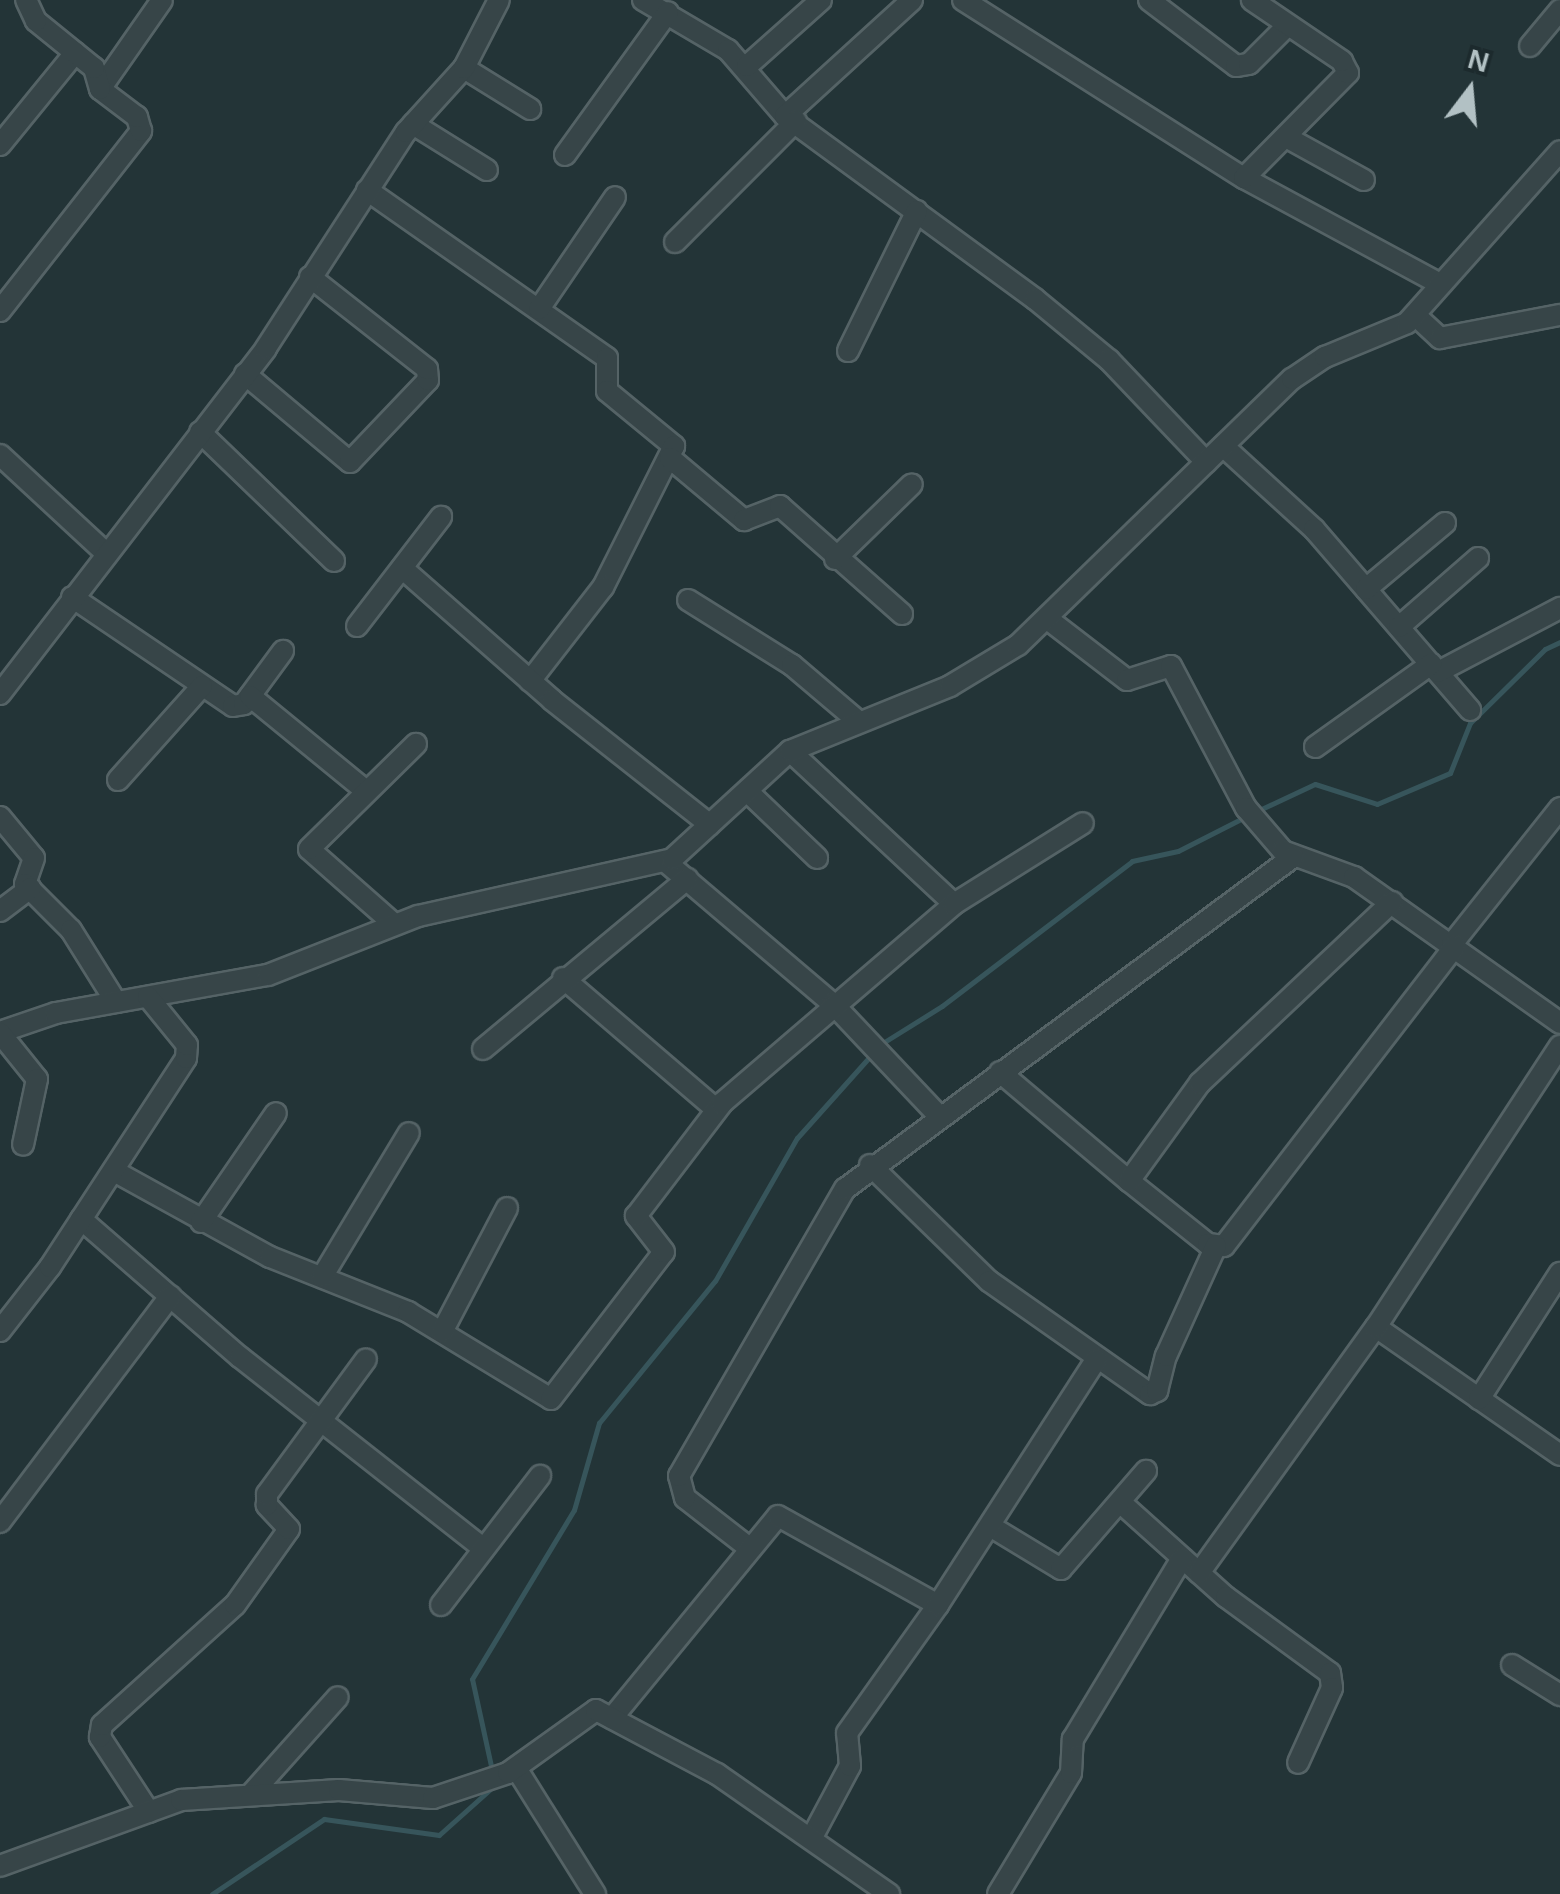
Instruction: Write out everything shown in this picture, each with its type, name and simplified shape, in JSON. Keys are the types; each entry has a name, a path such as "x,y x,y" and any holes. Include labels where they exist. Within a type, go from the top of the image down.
{"street":[{"path":"0,311 139,136 138,117 100,89 94,68 36,21 26,0"},
{"path":"100,89 162,0"},
{"path":"0,694 245,374 413,124 464,68 499,0"},
{"path":"643,0 668,12 747,66 790,118 1109,360 1206,462"},
{"path":"747,66 821,0"},
{"path":"675,242 790,118 912,0"},
{"path":"963,0 1244,178 1440,284"},
{"path":"1149,0 1236,66 1250,64 1286,28"},
{"path":"1244,178 1348,73 1342,61 1286,28 1252,0"},
{"path":"1530,46 1560,10"},
{"path":"565,155 668,12"},
{"path":"0,144 75,53"},
{"path":"464,68 530,109"},
{"path":"413,124 487,170"},
{"path":"1286,137 1364,180"},
{"path":"23,1145 37,1079 0,1032 56,1012 283,971 394,924 666,862 790,751 965,678 1049,620 1206,462 1310,366 1415,316 1560,151"},
{"path":"368,190 607,358 604,386 670,439 670,458 604,587 530,681"},
{"path":"538,309 615,197"},
{"path":"848,351 917,211"},
{"path":"245,374 350,462 428,380 426,370 310,278"},
{"path":"1415,316 1440,338 1560,315"},
{"path":"200,432 334,562"},
{"path":"1223,446 1314,529 1470,710"},
{"path":"0,455 106,554"},
{"path":"670,458 744,520 780,506 835,559 902,614"},
{"path":"835,559 912,484"},
{"path":"357,626 441,517"},
{"path":"1366,589 1444,523"},
{"path":"1399,628 1478,558"},
{"path":"402,568 530,681 710,825"},
{"path":"72,597 232,706 250,696 283,652"},
{"path":"688,600 792,665 858,721"},
{"path":"1315,747 1434,668 1560,608"},
{"path":"1049,620 1127,680 1171,666 1246,808 1266,834 1293,857 1354,876 1560,1024"},
{"path":"118,780 202,686"},
{"path":"250,696 366,790"},
{"path":"394,924 309,849 416,744"},
{"path":"790,751 954,904"},
{"path":"746,791 817,858"},
{"path":"1216,1246 1232,1242 1560,808"},
{"path":"0,817 34,858 24,880 75,936 116,1002"},
{"path":"114,1171 201,1222 442,1332 546,1398 556,1396 664,1252 636,1216 716,1110 832,1004 954,904 1083,823"},
{"path":"748,1547 685,1498 677,1488 679,1476 824,1216 870,1164 1293,857"},
{"path":"666,862 832,1004 889,1058 939,1116"},
{"path":"483,1049 562,978 687,879"},
{"path":"0,912 30,888"},
{"path":"1128,1182 1200,1083 1392,902"},
{"path":"562,978 716,1110"},
{"path":"3,1320 81,1219 188,1051 148,997"},
{"path":"1199,1573 1376,1327 1560,1046"},
{"path":"1000,1072 1128,1182 1216,1246"},
{"path":"201,1222 276,1113"},
{"path":"322,1277 409,1133"},
{"path":"870,1164 989,1281 1096,1360 1154,1394 1216,1246"},
{"path":"442,1332 507,1208"},
{"path":"81,1219 170,1296 484,1549"},
{"path":"1479,1398 1560,1273"},
{"path":"0,1522 170,1296"},
{"path":"1376,1327 1560,1455"},
{"path":"149,1812 100,1737 102,1725 235,1605 288,1529 267,1504 267,1494 366,1359"},
{"path":"811,1840 850,1766 847,1732 938,1605 1096,1360"},
{"path":"990,1526 1061,1569 1146,1470"},
{"path":"441,1605 540,1476"},
{"path":"1120,1502 1199,1573 1330,1673 1332,1688 1298,1763"},
{"path":"612,1718 769,1520 788,1516 938,1605"},
{"path":"998,1894 1070,1773 1073,1740 1182,1558"},
{"path":"1512,1665 1560,1695"},
{"path":"252,1792 338,1697"},
{"path":"0,1866 180,1800 252,1792 433,1798 512,1771 596,1710 717,1774 889,1894"},
{"path":"512,1771 595,1894"}],"waterway":[{"path":"1255,812 1315,784 1377,804 1450,773 1470,723 1545,649 1560,642"},
{"path":"881,1044 942,1006 1132,861 1178,851 1245,817"},
{"path":"493,1775 472,1679 574,1510 599,1423 715,1281 797,1138 874,1052"},
{"path":"212,1894 324,1819 439,1835 495,1785"}]}
